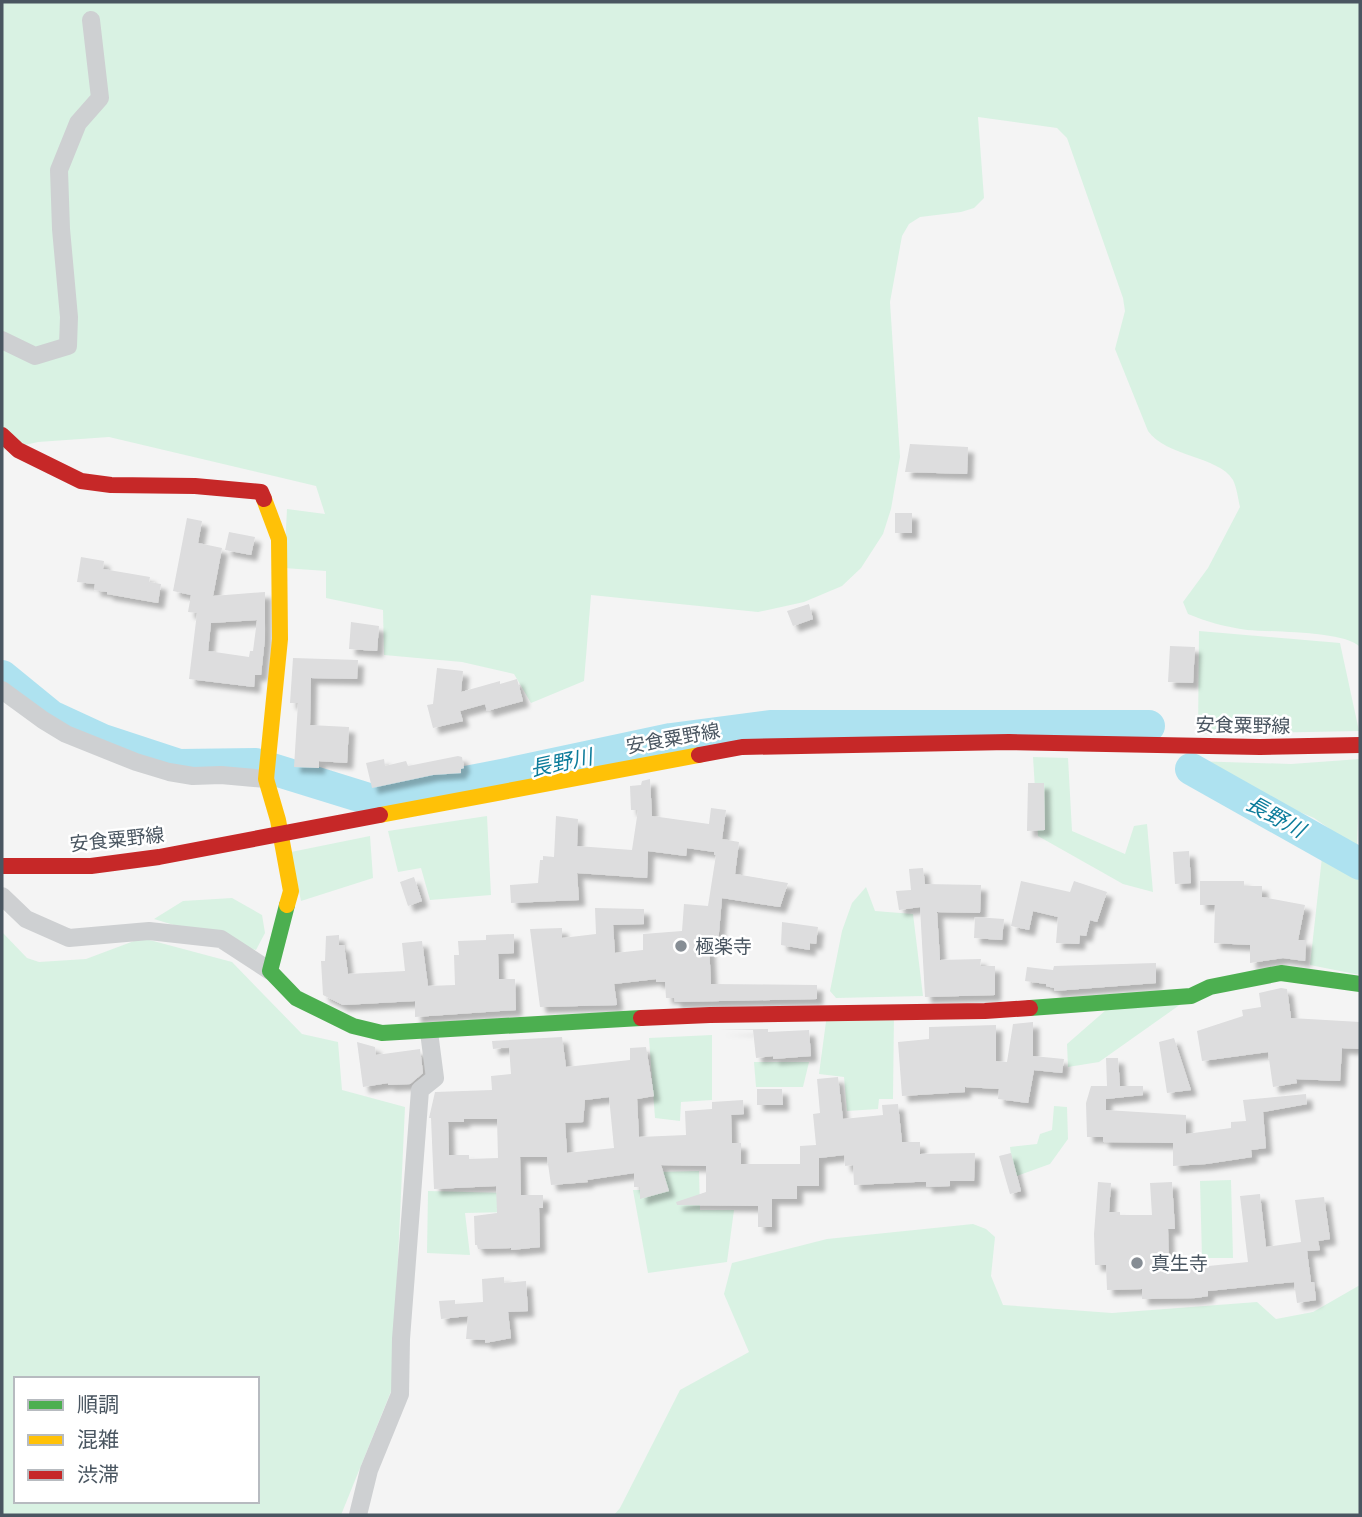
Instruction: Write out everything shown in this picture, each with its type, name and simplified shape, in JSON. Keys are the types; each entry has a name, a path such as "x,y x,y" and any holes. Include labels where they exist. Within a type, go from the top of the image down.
{"street":[{"path":"2,340 34,356 68,346 69,317 59,170 78,123 100,98 91,20"},
{"path":"2,435 18,450 80,481 111,485 195,486 261,492 279,539 280,639 268,772 291,891 270,971"},
{"path":"2,690 66,734 136,762 193,776 268,772"},
{"name":"安食粟野線","path":"2,866 91,866 159,857 742,747 1009,742 1261,747 1360,745"},
{"path":"2,896 26,919 69,938 149,931 220,939 270,971 296,998 353,1026 382,1033 710,1015 985,1011 1191,996 1210,987 1281,972 1360,984"},
{"path":"358,1515 369,1470 400,1394 401,1339 420,1090 435,1078 429,1032"}],"green space":[{"path":"2,2 1360,2 1360,647 1340,638 1324,635 1239,629 1188,614 1183,602 1208,568 1240,507 1233,480 1216,466 1156,440 1148,431 1115,349 1125,311 1123,298 1067,138 1057,128 978,117 984,198 974,208 961,212 920,217 909,224 902,236 890,302 900,457 891,509 883,534 861,568 842,586 804,602 758,612 591,595 584,681 531,703 514,674 462,662 384,655 383,610 326,598 326,571 284,568 287,509 325,514 316,486 109,437 38,442 2,450"},
{"path":"1199,631 1340,643 1359,731 1198,734"},
{"path":"1033,757 1068,758 1072,831 1125,854 1134,826 1147,824 1153,892 1123,884 1038,836"},
{"path":"1360,759 1357,848 1314,818 1283,805 1241,794 1192,761 1291,764"},
{"path":"487,816 491,895 430,900 421,868 398,872 388,831"},
{"path":"370,836 373,878 301,901 291,852"},
{"path":"1322,857 1360,877 1360,975 1310,965"},
{"path":"866,887 875,911 913,914 923,996 836,998 830,991 842,931 852,903"},
{"path":"232,898 262,915 265,933 256,950 154,919 183,901"},
{"path":"2,932 27,958 39,962 86,959 142,938 232,962 302,1034 338,1042 342,1090 405,1107 392,1389 341,1515 2,1515"},
{"path":"1181,1004 1099,1062 1068,1067 1067,1044 1106,1010"},
{"path":"827,1014 894,1014 893,1099 879,1099 878,1109 847,1111 844,1077 819,1074"},
{"path":"712,1035 712,1100 681,1102 680,1121 655,1118 649,1038"},
{"path":"754,1062 809,1062 803,1087 756,1087"},
{"path":"1054,1106 1067,1107 1068,1139 1050,1164 1014,1177 1010,1147 1037,1144 1040,1134 1052,1130"},
{"path":"699,1171 700,1210 734,1210 727,1262 648,1273 633,1190 660,1190 657,1172"},
{"path":"1231,1180 1233,1258 1202,1258 1200,1181"},
{"path":"428,1191 508,1193 508,1212 465,1213 470,1255 427,1253"},
{"path":"973,1224 986,1229 995,1237 991,1276 1003,1305 1112,1313 1257,1302 1276,1319 1313,1312 1360,1285 1360,1515 614,1515 680,1390 749,1352 724,1294 732,1263 827,1239"}],"building":[{"path":"910,444 968,447 967,474 905,472"},
{"path":"895,513 912,513 912,533 895,533"},
{"path":"187,518 202,521 198,543 222,548 213,596 265,592 265,638 261,675 255,675 254,687 189,679 197,613 188,612 191,595 173,591","holes":["257,620 253,651 250,651 249,657 208,651 211,623"]},
{"path":"229,532 255,537 251,555 225,550"},
{"path":"81,557 104,561 103,569 150,577 149,582 161,584 158,603 107,594 94,590 95,584 77,582"},
{"path":"809,604 813,619 793,626 787,611"},
{"path":"351,622 379,626 377,651 349,649"},
{"path":"1170,646 1195,647 1193,683 1168,682"},
{"path":"293,658 358,660 357,679 311,678 310,725 349,727 347,763 319,761 319,768 294,767 298,703 290,703"},
{"path":"437,668 463,671 461,692 517,679 523,701 487,711 485,704 460,711 463,721 433,728 427,705 433,704"},
{"path":"462,757 464,768 461,773 433,775 372,788 366,763 384,759 385,766 406,761 408,766"},
{"path":"650,779 652,816 709,824 711,808 726,810 722,839 739,842 735,874 788,883 780,907 722,898 718,944 709,944 711,984 817,985 817,999 675,1002 674,998 666,998 665,982 656,982 656,979 614,984 617,1005 540,1007 530,929 562,928 562,938 596,934 595,908 644,909 644,924 613,925 615,953 643,950 643,934 682,931 684,904 708,906 716,855 714,852 687,848 686,856 648,851 647,878 577,873 579,900 511,903 510,885 538,883 540,860 543,860 543,856 554,857 556,816 578,819 577,846 632,850 638,810 631,810 630,786 641,785 642,781"},
{"path":"1028,783 1044,783 1045,830 1027,831"},
{"path":"1189,851 1191,883 1175,884 1173,852"},
{"path":"923,868 925,884 981,885 980,913 937,912 940,960 981,959 980,966 995,966 995,995 925,997 920,907 899,910 896,891 911,890 909,869"},
{"path":"414,877 422,901 408,906 400,882"},
{"path":"1021,881 1070,892 1074,881 1107,892 1097,922 1090,920 1086,936 1080,935 1079,944 1056,943 1058,917 1033,911 1029,930 1011,926"},
{"path":"1200,881 1244,881 1244,886 1262,886 1262,897 1305,905 1298,940 1306,940 1305,961 1283,958 1250,963 1250,945 1214,943 1215,905 1200,905"},
{"path":"975,917 1004,919 1002,940 974,938"},
{"path":"782,922 818,927 816,944 810,943 810,950 781,945"},
{"path":"514,934 514,953 498,954 499,979 515,979 516,1010 415,1017 415,1001 343,1005 323,995 321,961 325,961 326,936 339,935 339,945 344,945 348,974 405,971 402,943 422,941 428,986 455,985 454,955 459,955 458,941 486,940 486,935"},
{"path":"1156,963 1156,983 1054,991 1054,988 1046,984 1025,981 1027,967 1053,970 1054,966"},
{"path":"1287,989 1291,1018 1360,1022 1360,1049 1342,1048 1340,1081 1296,1079 1297,1083 1273,1087 1268,1052 1202,1061 1197,1031 1243,1016 1242,1010 1261,1007 1259,993"},
{"path":"1033,1022 1033,1056 1064,1059 1062,1073 1034,1070 1028,1103 998,1099 999,1089 965,1087 965,1092 902,1096 898,1042 929,1039 929,1027 996,1025 996,1061 1007,1062 1013,1024"},
{"path":"768,1029 768,1032 809,1030 811,1056 756,1058 753,1030 718,1030"},
{"path":"562,1037 566,1067 630,1060 630,1048 646,1047 654,1096 637,1099 639,1137 686,1135 685,1111 712,1109 712,1102 743,1100 744,1114 731,1115 732,1143 741,1143 741,1164 800,1164 800,1146 816,1145 813,1114 820,1113 817,1079 838,1077 843,1119 883,1115 882,1105 898,1104 902,1142 920,1142 920,1154 975,1153 974,1181 950,1181 950,1186 926,1187 926,1182 854,1185 853,1165 845,1166 844,1155 819,1158 819,1186 797,1186 797,1199 772,1199 772,1227 758,1227 758,1206 677,1205 676,1202 706,1192 706,1166 661,1165 669,1191 640,1199 640,1187 634,1187 634,1173 587,1180 588,1182 551,1185 547,1157 520,1157 521,1195 543,1195 543,1208 539,1208 540,1247 478,1249 475,1245 474,1216 497,1213 496,1186 434,1189 429,1118 435,1092 492,1090 491,1076 511,1074 509,1047 493,1049 492,1041","holes":["609,1097 614,1148 567,1153 565,1123 583,1122 585,1100","464,1119 497,1119 498,1158 469,1159 469,1155 449,1155 448,1122 464,1122"]},
{"path":"1174,1038 1191,1090 1167,1093 1159,1042"},
{"path":"357,1042 375,1047 376,1055 420,1049 423,1073 410,1084 388,1083 363,1087"},
{"path":"1106,1058 1118,1058 1120,1086 1143,1086 1143,1095 1106,1099 1106,1110 1186,1115 1186,1134 1231,1128 1231,1122 1246,1121 1243,1100 1306,1094 1307,1104 1263,1112 1266,1148 1251,1150 1252,1157 1173,1166 1173,1143 1103,1142 1103,1137 1087,1137 1086,1103 1091,1086 1107,1086"},
{"path":"757,1089 782,1089 783,1105 757,1105"},
{"path":"1011,1153 1021,1191 1010,1194 999,1156"},
{"path":"1098,1182 1111,1183 1109,1212 1120,1212 1120,1215 1152,1215 1150,1183 1172,1182 1175,1229 1168,1229 1169,1270 1248,1262 1240,1196 1260,1194 1266,1247 1301,1242 1295,1200 1324,1197 1330,1239 1318,1241 1320,1250 1307,1251 1316,1300 1297,1303 1294,1282 1208,1291 1208,1296 1196,1298 1142,1299 1142,1289 1107,1290 1106,1265 1095,1265 1094,1234"},
{"path":"504,1277 504,1283 526,1281 528,1311 508,1312 511,1338 485,1343 485,1340 466,1339 468,1316 441,1319 439,1301 455,1300 455,1304 483,1302 482,1279"}],"waterway":[{"name":"長野川","path":"2,676 51,716 103,740 179,765 256,764 372,800 671,739 770,726 1149,726"},
{"name":"長野川","path":"1191,769 1360,864"}],"traffic: fast":[{"path":"287,905 270,971 296,998 353,1026 382,1033 641,1018"},
{"path":"1030,1008 1191,996 1210,987 1281,973 1360,984"}],"traffic: slow":[{"path":"264,499 279,539 280,639 266,779 278,820 291,891 287,905"},
{"path":"380,815 699,755"}],"traffic: jam":[{"path":"2,435 18,450 81,481 111,485 195,486 261,492 264,499"},
{"path":"699,755 742,747 1009,742 1260,747 1360,745"},
{"path":"2,866 91,866 159,857 380,815"},
{"path":"641,1018 1030,1008"}],"place":[{"name":"極楽寺","path":"681,946"},
{"name":"真生寺","path":"1137,1263"}]}
